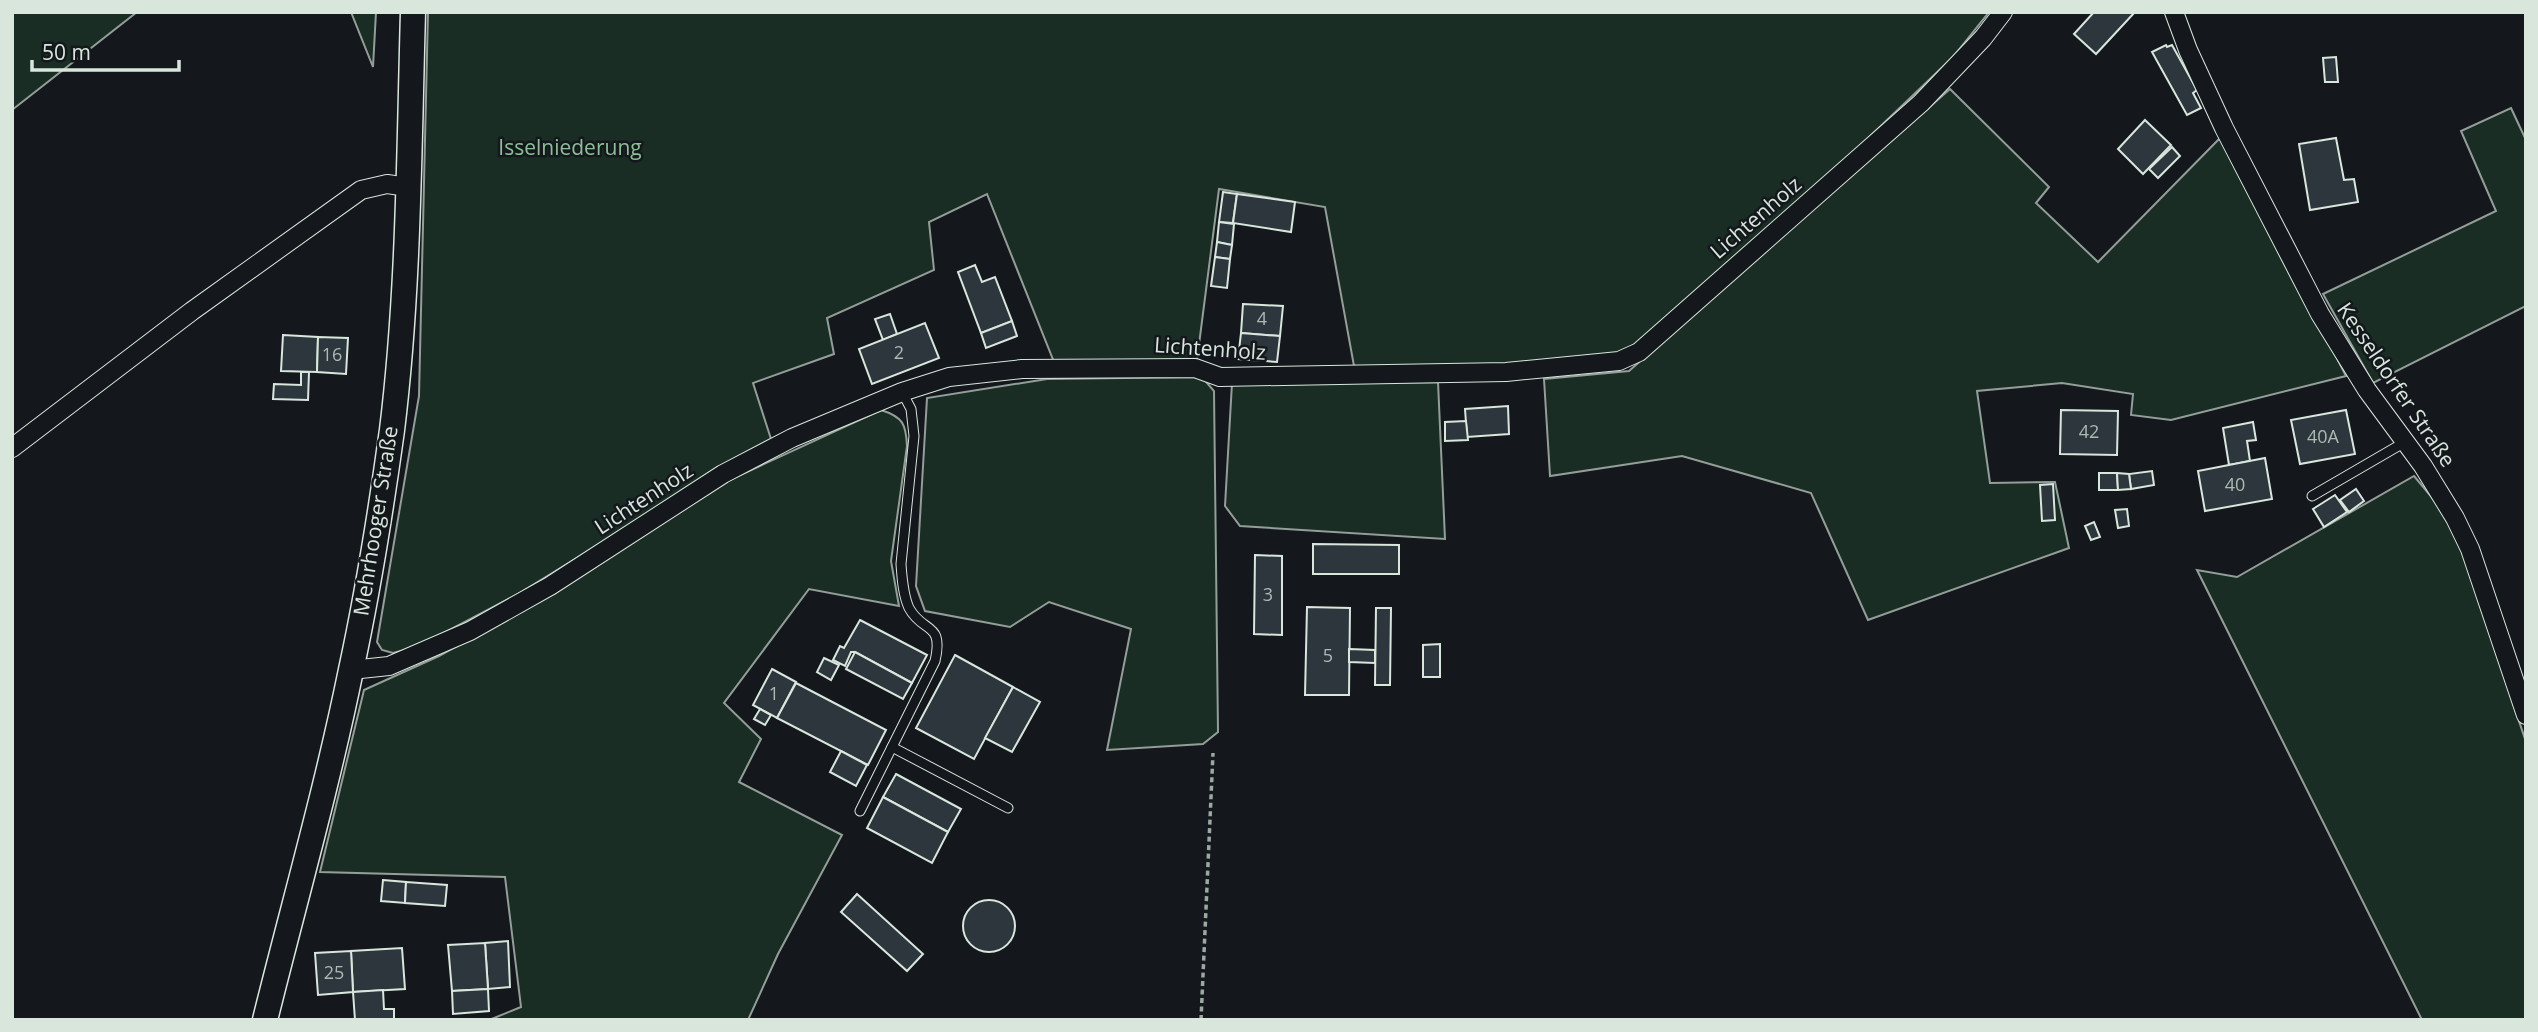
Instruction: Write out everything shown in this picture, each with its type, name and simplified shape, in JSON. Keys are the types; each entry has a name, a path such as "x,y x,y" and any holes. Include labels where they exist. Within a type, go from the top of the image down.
{"main road":[{"name":"Mehrhooger Straße","path":"265,1020 351,670 372,560 392,429 404,306 413,12"}],"street":[{"name":"Lichtenholz","path":"351,670 389,666 470,631 550,586 723,474 792,438 902,392 949,377 1023,369 1195,368 1220,377 1506,372 1619,360 1639,352 1921,103 1983,38 2003,12"},
{"name":"Kesseldorfer Straße","path":"2174,12 2188,50 2224,128 2320,314 2367,390 2423,466 2455,518 2470,550 2526,715"},
{"path":"12,448 192,311 361,190 387,184 408,187"}],"lane":[{"path":"860,811 935,661 939,642 935,634 910,609 903,585 901,564 914,436 911,409 902,392"},
{"path":"2312,496 2405,442"},
{"path":"892,747 1008,808"}],"path":[{"path":"1201,1020 1213,753"}],"green space":[{"path":"12,12 137,12 12,110"},
{"path":"351,12 376,12 373,67"},
{"name":"Isselniederung","path":"428,12 1989,12 1953,57 1841,164 1647,337 1616,355 1475,367 1354,366 1325,207 1219,189 1197,360 1054,362 987,194 929,222 934,270 827,318 834,354 753,383 771,439 518,594 419,646 393,653 382,650 377,642 419,396"},
{"path":"1950,89 2049,187 2036,203 2098,262 2223,135 2346,376 2171,420 2131,415 2133,394 2062,383 1977,391 1990,483 2055,482 2069,548 1868,620 1811,493 1682,456 1550,476 1544,379 1629,371"},
{"path":"2511,108 2526,140 2526,306 2373,383 2323,294 2496,211 2461,131"},
{"path":"1202,377 1214,391 1218,732 1203,744 1107,750 1131,629 1049,602 1010,627 925,611 916,586 927,398 1047,379"},
{"path":"1438,382 1445,539 1240,526 1225,506 1232,383"},
{"path":"881,410 894,415 902,422 907,446 891,561 899,606 809,589 724,703 761,739 739,782 842,835 778,954 748,1020 489,1020 521,1007 505,877 320,872 364,690 439,656 567,585 723,483"},
{"path":"2414,476 2440,507 2462,551 2526,742 2526,1020 2422,1020 2197,570 2237,577"}],"building":[{"path":"2094,12 2135,12 2096,54 2074,34"},
{"path":"2172,45 2197,90 2193,93 2201,108 2187,115 2152,52"},
{"path":"2336,57 2338,82 2325,82 2323,58"},
{"path":"2145,120 2171,145 2143,174 2118,149"},
{"path":"2336,138 2344,180 2354,179 2358,202 2310,210 2299,144"},
{"path":"2172,147 2180,156 2158,178 2149,169"},
{"path":"1223,192 1237,194 1233,223 1219,222"},
{"path":"1237,194 1295,202 1291,232 1233,223"},
{"path":"1219,222 1234,224 1232,245 1217,242"},
{"path":"1217,242 1232,245 1230,259 1215,257"},
{"path":"1215,257 1230,259 1227,288 1211,286"},
{"path":"975,265 982,282 995,277 1012,321 981,333 958,272"},
{"path":"1243,304 1283,306 1280,336 1241,333"},
{"path":"890,314 897,334 883,340 875,319"},
{"path":"1012,321 1017,336 986,348 981,333"},
{"path":"925,323 939,358 872,384 859,349"},
{"path":"1241,333 1280,336 1277,362 1238,359"},
{"path":"283,335 318,337 317,372 281,371"},
{"path":"318,337 348,338 346,374 317,372"},
{"path":"301,372 309,372 308,400 273,399 274,384 301,385"},
{"path":"1508,406 1509,434 1467,437 1465,409"},
{"path":"2061,410 2118,411 2117,455 2060,454"},
{"path":"2346,410 2355,454 2300,464 2291,420"},
{"path":"1466,421 1468,440 1445,441 1445,422"},
{"path":"2253,422 2256,440 2247,441 2250,461 2229,465 2223,428"},
{"path":"2265,458 2272,499 2205,511 2198,471"},
{"path":"2152,471 2154,485 2131,489 2129,474"},
{"path":"2099,473 2117,473 2118,490 2099,490"},
{"path":"2117,473 2129,474 2131,489 2118,490"},
{"path":"2053,484 2055,520 2042,521 2040,485"},
{"path":"2356,489 2364,501 2349,512 2340,500"},
{"path":"2335,495 2347,512 2324,527 2313,509"},
{"path":"2127,509 2129,526 2118,528 2115,510"},
{"path":"2094,522 2100,537 2091,540 2085,526"},
{"path":"1313,544 1399,545 1399,574 1313,574"},
{"path":"1255,555 1282,556 1282,635 1254,634"},
{"path":"1307,607 1350,608 1349,695 1305,695"},
{"path":"1376,608 1391,608 1390,685 1375,685"},
{"path":"860,620 927,655 912,683 855,652 851,652 845,666 833,660 840,646 844,648"},
{"path":"1440,644 1440,677 1423,677 1423,645"},
{"path":"1349,649 1375,650 1375,663 1349,662"},
{"path":"855,652 912,683 903,699 846,669"},
{"path":"955,655 1013,687 974,759 916,728"},
{"path":"824,658 839,665 831,680 817,672"},
{"path":"772,669 796,682 777,718 753,705"},
{"path":"796,683 886,730 868,765 777,718"},
{"path":"1013,687 1040,702 1012,752 985,738"},
{"path":"760,709 771,715 765,725 754,719"},
{"path":"841,751 867,765 856,786 830,772"},
{"path":"896,774 961,809 948,832 883,797"},
{"path":"883,797 948,832 932,863 867,828"},
{"path":"383,880 406,882 405,903 381,901"},
{"path":"406,882 447,885 445,906 405,903"},
{"path":"857,894 923,954 907,971 841,912"},
{"path":"989,900 1008,907 1015,926 1008,945 989,952 970,945 963,926 970,907"},
{"path":"508,941 510,987 488,989 485,943"},
{"path":"485,943 488,989 452,991 448,945"},
{"path":"402,948 405,989 353,992 351,951"},
{"path":"351,951 353,992 318,995 315,953"},
{"path":"488,989 489,1011 453,1014 452,991"},
{"path":"383,990 384,1009 394,1009 394,1020 355,1020 353,992"}]}
